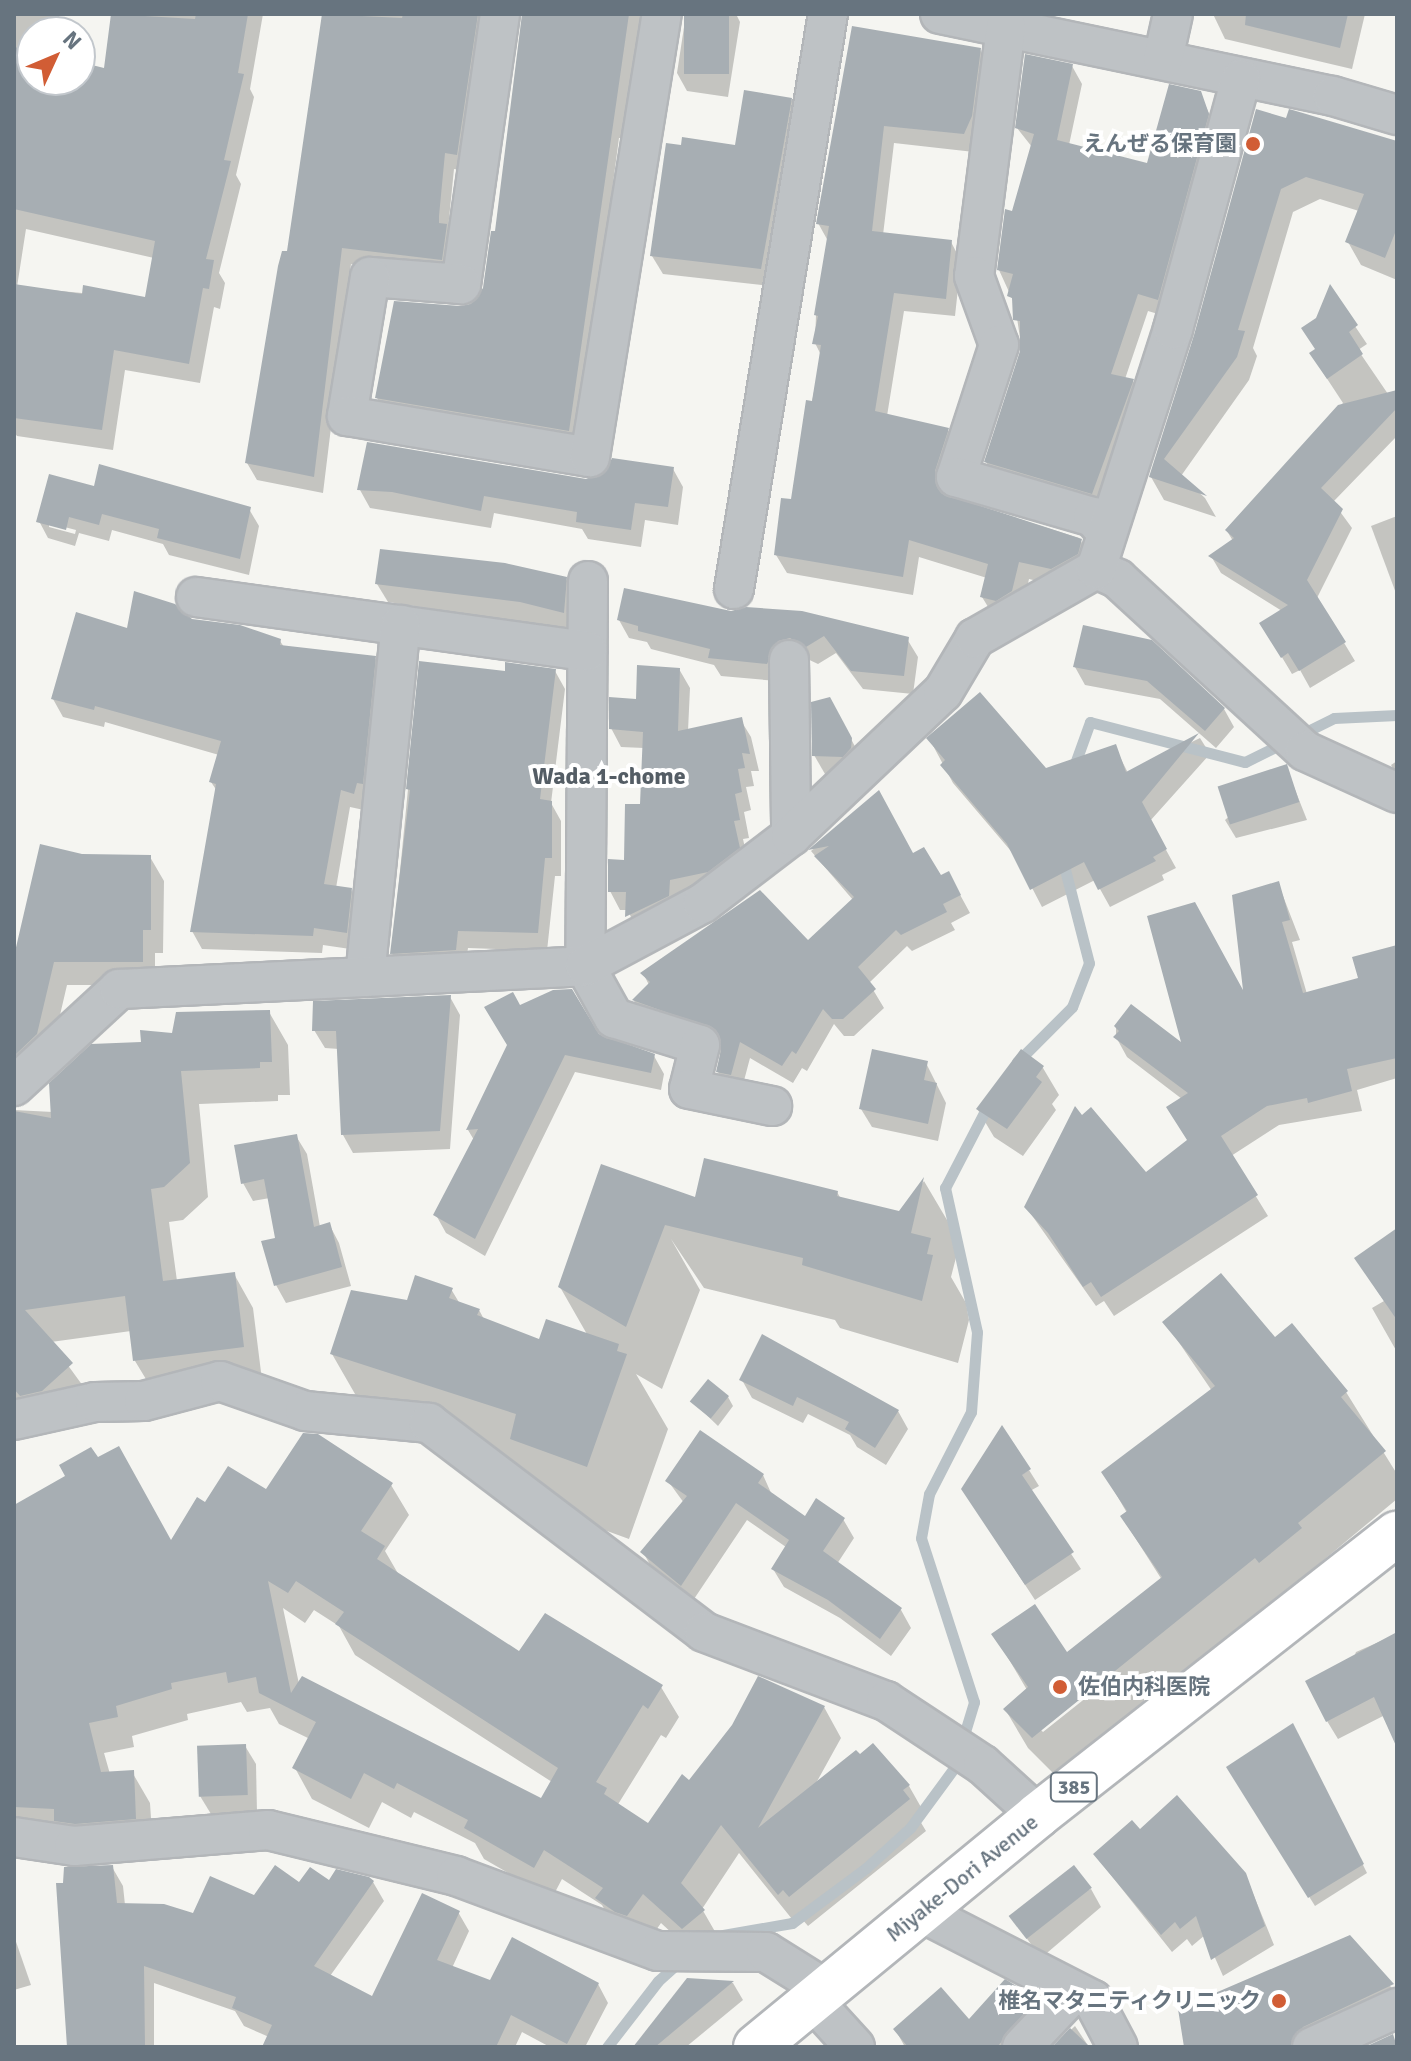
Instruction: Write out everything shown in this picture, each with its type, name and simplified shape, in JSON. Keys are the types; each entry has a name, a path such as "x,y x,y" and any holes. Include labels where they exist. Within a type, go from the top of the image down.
{"highway":[{"name":"Miyake-Dori Avenue","path":"756,2047 1038,1815 1397,1534"}],"street":[{"path":"500,14 461,284 370,277 347,416 590,457 662,14"},
{"path":"734,589 828,14"},
{"path":"940,14 1163,59 1397,115"},
{"path":"1163,59 1173,14"},
{"path":"1006,27 974,276 999,345 956,477 1093,517 1107,533"},
{"path":"14,1086 119,989 585,966 703,903 791,836 943,692 975,638 1096,569 1173,329 1241,79"},
{"path":"1096,569 1118,579 1305,751 1397,793"},
{"path":"588,581 585,966 614,1018 700,1045 689,1089 772,1106"},
{"path":"196,597 587,651"},
{"path":"365,977 401,625"},
{"path":"789,660 791,836"},
{"path":"14,1420 95,1402 144,1401 220,1381 305,1411 429,1423 704,1632 886,1701 933,1729 983,1765 1038,1815"},
{"path":"14,1837 74,1846 268,1830 456,1876 658,1951 766,1952 820,1996 855,2047"},
{"path":"919,1911 981,1938 1073,1993 1093,2000 1118,2047"},
{"path":"1022,2047 1073,1993"},
{"path":"1312,2047 1397,2008"}],"building":[{"path":"111,14 195,19 196,14 248,14 238,73 244,74 224,160 231,161 206,259 214,260 209,289 203,288 189,364 114,350 102,430 14,418 14,284 82,294 83,285 145,297 155,241 14,209 14,47 16,96 96,96 96,66 104,68"},
{"path":"322,14 402,18 403,14 478,14 457,155 445,153 439,216 439,223 447,224 442,260 342,248 314,477 245,463 278,266 282,251 287,251"},
{"path":"522,14 629,14 569,431 375,398 394,301 460,306 471,304 483,288 491,231 495,231"},
{"path":"684,14 729,14 729,74 684,74"},
{"path":"1246,14 1348,14 1340,48 1245,25"},
{"path":"852,26 981,48 972,116 964,134 884,126 872,231 952,240 946,299 894,293 875,411 949,428 935,471 941,493 1082,539 1078,554 1051,569 1019,562 1012,591 996,601 980,597 988,564 909,540 903,577 774,555 781,498 791,499 806,400 812,401 821,345 812,344 829,226 816,224"},
{"path":"1025,54 1073,64 1057,140 1147,163 1169,84 1201,91 1209,114 1158,300 1138,294 1111,374 1134,379 1092,494 984,462 1020,351 1020,321 1013,320 1012,298 1007,296 1013,274 997,270 1005,209 1012,211 1034,134 1015,128"},
{"path":"744,90 792,98 761,269 650,256 666,143 681,145 682,137 735,145"},
{"path":"1256,109 1286,118 1289,109 1397,141 1397,228 1385,258 1345,242 1364,194 1306,177 1281,189 1238,330 1245,331 1237,357 1164,459 1207,496 1149,477 1194,335"},
{"path":"1330,284 1358,325 1349,332 1363,354 1327,379 1309,353 1315,349 1301,328 1316,318"},
{"path":"1397,390 1397,408 1321,488 1343,509 1307,580 1346,642 1299,671 1288,653 1281,658 1259,623 1288,605 1208,556 1234,538 1225,530 1338,405"},
{"path":"367,442 586,479 606,471 612,458 674,467 668,507 635,503 631,530 576,522 577,512 484,496 481,511 392,492 357,490"},
{"path":"99,464 251,507 240,559 157,538 159,529 102,514 99,525 69,517 66,530 36,522 49,474 94,486"},
{"path":"380,549 505,563 567,577 564,613 520,602 375,584"},
{"path":"624,588 731,611 746,607 802,611 909,637 904,676 851,671 824,636 806,647 790,638 778,641 767,664 708,658 710,649 638,631 638,626 617,620"},
{"path":"134,591 175,604 192,619 240,625 281,639 280,645 376,656 363,784 357,783 354,794 341,790 324,884 352,888 347,933 314,928 313,936 190,932 216,784 209,782 221,741 95,706 94,710 51,699 76,612 127,628"},
{"path":"1083,625 1152,640 1225,708 1205,731 1147,681 1073,667"},
{"path":"419,661 505,671 505,662 556,669 540,799 552,801 552,858 545,858 538,933 458,931 456,950 390,954 410,790 406,789"},
{"path":"637,665 680,668 678,731 742,717 750,754 742,753 745,768 738,769 742,792 735,794 740,820 734,821 740,848 708,872 670,880 669,896 625,917 626,892 608,892 608,859 624,860 625,804 640,804 643,732 609,729 609,697 636,699"},
{"path":"980,692 1046,768 1116,744 1126,772 1199,733 1142,802 1167,849 1153,857 1156,861 1098,890 1084,862 1030,890 1007,844 940,765 945,760 926,738"},
{"path":"830,697 852,738 851,748 843,757 812,756 811,702"},
{"path":"1287,764 1299,802 1230,825 1218,787"},
{"path":"879,790 913,853 924,847 941,875 949,871 961,895 943,904 947,912 901,935 896,930 858,967 876,989 843,1019 832,1019 823,1009 796,1054 792,1051 782,1066 740,1042 731,1075 716,1072 721,1050 716,1030 632,1000 650,982 640,973 760,890 808,940 854,897 814,856 829,846 808,850"},
{"path":"40,844 82,854 151,855 151,930 143,930 143,962 54,962 37,1034 14,1056 14,956"},
{"path":"1279,881 1290,920 1282,922 1303,993 1358,978 1352,957 1397,945 1397,1058 1347,1069 1352,1091 1308,1103 1307,1098 1267,1106 1221,1136 1258,1195 1101,1297 1091,1282 1083,1287 1048,1233 1024,1207 1075,1106 1082,1115 1091,1107 1146,1172 1187,1140 1166,1107 1188,1093 1113,1037 1119,1031 1114,1026 1131,1004 1181,1042 1147,916 1195,902 1243,990 1232,895"},
{"path":"572,989 599,1034 655,1054 651,1073 565,1055 475,1239 433,1215 478,1129 466,1130 507,1045 484,1007 513,992 520,1005 553,990"},
{"path":"451,995 440,1131 341,1135 336,1031 312,1031 313,1001"},
{"path":"270,1010 272,1062 260,1062 260,1068 181,1071 190,1163 164,1187 151,1189 163,1281 235,1272 244,1347 133,1361 125,1296 25,1310 73,1363 42,1391 20,1396 14,1389 14,1111 51,1118 49,1083 91,1044 141,1042 140,1030 172,1033 176,1012"},
{"path":"872,1049 928,1061 924,1080 937,1083 928,1124 859,1109"},
{"path":"1021,1049 1044,1066 1036,1077 1042,1082 1007,1129 976,1109"},
{"path":"297,1134 314,1227 330,1222 342,1267 274,1286 261,1241 275,1238 264,1179 241,1184 234,1145"},
{"path":"704,1158 838,1191 837,1196 899,1211 924,1177 911,1233 931,1238 927,1254 933,1255 922,1301 802,1265 803,1258 665,1225 626,1327 558,1287 601,1164 695,1197"},
{"path":"1397,1228 1397,1320 1354,1258"},
{"path":"1221,1273 1275,1337 1292,1323 1348,1391 1341,1397 1386,1451 1298,1523 1302,1528 1259,1563 1255,1558 1032,1738 1003,1709 1028,1687 991,1634 1035,1604 1067,1652 1162,1577 1120,1516 1127,1511 1101,1472 1215,1386 1162,1322"},
{"path":"415,1275 453,1288 449,1298 480,1309 477,1315 539,1339 546,1319 619,1344 617,1351 627,1354 587,1467 510,1439 516,1414 330,1354 351,1290 407,1300"},
{"path":"762,1334 899,1410 875,1448 845,1429 849,1422 797,1397 793,1406 739,1380"},
{"path":"708,1379 729,1396 711,1419 690,1402"},
{"path":"1002,1425 1031,1469 1022,1475 1074,1552 1025,1585 961,1489"},
{"path":"700,1430 764,1474 758,1483 805,1516 816,1498 845,1518 823,1551 902,1608 880,1639 828,1600 771,1569 789,1540 736,1503 681,1586 640,1552 687,1496 665,1481"},
{"path":"303,1433 318,1434 393,1483 361,1531 385,1546 377,1559 519,1651 545,1613 663,1685 648,1709 643,1705 596,1782 607,1788 604,1794 648,1823 682,1774 689,1780 732,1725 758,1676 825,1706 758,1828 856,1750 860,1754 873,1743 910,1785 903,1790 910,1799 789,1897 783,1890 778,1895 721,1825 681,1883 705,1910 682,1929 643,1894 627,1916 615,1912 595,1898 603,1888 544,1850 534,1868 464,1828 468,1820 397,1783 394,1789 364,1773 351,1799 292,1768 316,1722 259,1693 256,1677 228,1683 226,1672 171,1683 172,1689 116,1706 118,1717 89,1723 101,1772 134,1770 136,1819 75,1824 54,1821 54,1809 14,1807 14,1505 65,1476 59,1465 91,1447 98,1457 119,1446 171,1540 197,1497 205,1502 228,1466 266,1489","holes":["268,1581 288,1593 296,1581 344,1612 335,1624 558,1768 541,1798 302,1676 291,1693"]},
{"path":"1397,1632 1397,1748 1374,1697 1326,1722 1305,1681"},
{"path":"1293,1723 1364,1864 1308,1898 1226,1767"},
{"path":"246,1744 248,1795 199,1797 197,1746"},
{"path":"1177,1795 1246,1873 1265,1926 1211,1960 1196,1916 1180,1929 1175,1922 1161,1935 1093,1854 1132,1820 1140,1829"},
{"path":"113,1865 117,1903 164,1904 193,1913 210,1876 254,1895 275,1865 299,1882 310,1867 329,1880 336,1869 369,1877 374,1881 314,1966 372,1996 422,1893 460,1911 437,1960 490,1980 512,1937 599,1983 567,2044 511,2015 496,2047 262,2047 272,2025 232,2008 236,1997 144,1966 145,2047 67,2047 56,1883 63,1883 64,1867"},
{"path":"1074,1865 1092,1888 1026,1939 1009,1916"},
{"path":"1350,1935 1394,1984 1303,2027 1290,2047 1184,2047 1178,2009"},
{"path":"687,1978 734,1981 655,2047 633,2047"},
{"path":"1005,1979 1038,1999 997,2047 908,2047 893,2029 941,1987 969,2019"},
{"path":"1070,2028 1090,2047 1052,2047"},
{"path":"1393,2034 1397,2047 1365,2047"}],"waterway":[{"path":"1073,769 1090,722 1245,762 1334,718 1397,715"},
{"path":"1017,1062 1072,1007 1089,963 1062,858"},
{"path":"723,1935 792,1923 866,1868 910,1828 954,1768 974,1702 921,1538 929,1494 971,1412 977,1332 945,1188 989,1103"},
{"path":"607,2047 658,1981 679,1962"}],"place":[{"name":"えんぜる保育園","path":"1253,144"},
{"name":"佐伯内科医院","path":"1060,1687"},
{"name":"椎名マタニティクリニック","path":"1279,2001"}],"district":[{"name":"Wada 1-chome","path":"609,777"}]}
